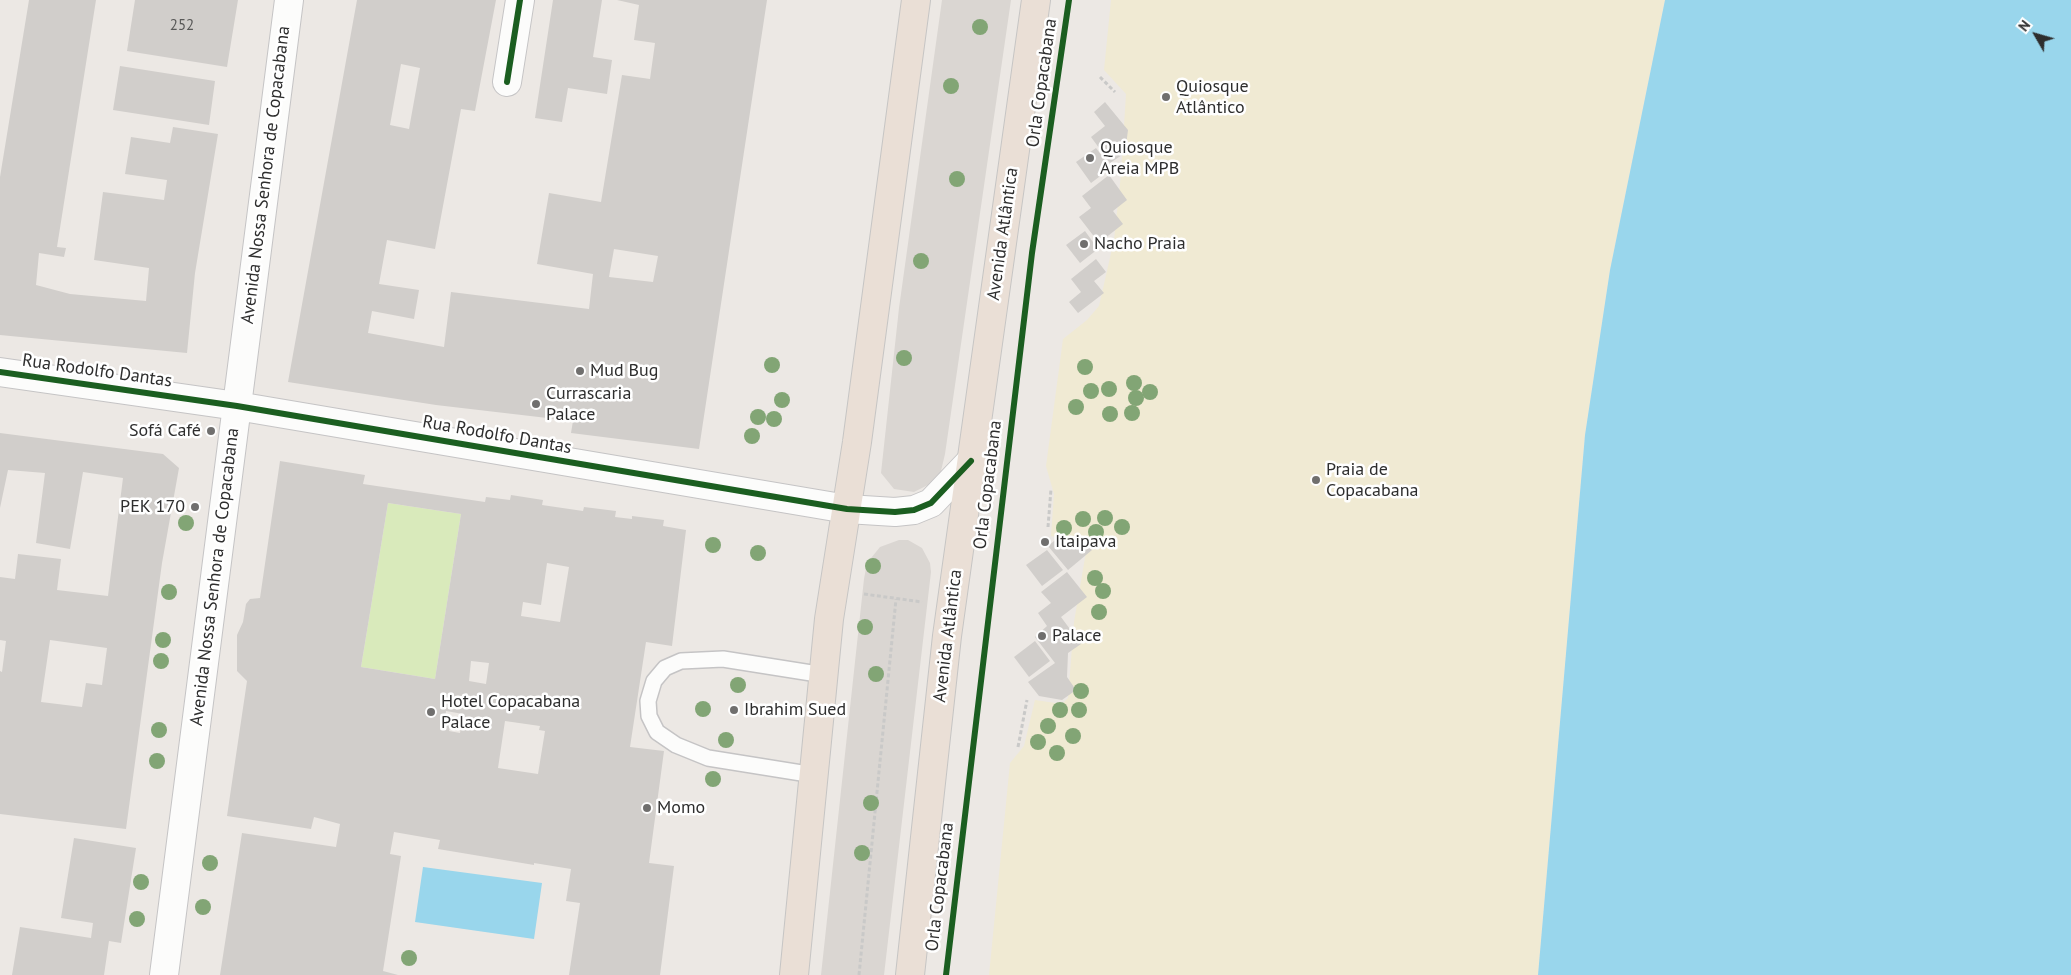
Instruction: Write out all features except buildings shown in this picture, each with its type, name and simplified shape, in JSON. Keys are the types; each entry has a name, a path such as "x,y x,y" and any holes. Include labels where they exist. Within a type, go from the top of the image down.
{"highway":[{"path":"794,975 829,619 847,509 916,0"},
{"name":"Avenida Atlântica","path":"910,975 947,636 1036,0"}],"street":[{"name":"Avenida Nossa Senhora de Copacabana","path":"164,975 289,0"},
{"path":"507,82 520,0"},
{"name":"Rua Rodolfo Dantas","path":"0,372 237,406 847,509 895,512 914,510 930,502 971,461"}],"lane":[{"path":"814,775 708,758 676,746 657,732 649,716 648,701 654,681 665,668 681,661 723,659 824,675"}],"path":[{"path":"1100,77 1115,92"},
{"path":"1048,527 1051,489"},
{"path":"862,594 928,603"},
{"path":"859,975 896,599"},
{"path":"1018,747 1027,700"}],"sand":[{"name":"Praia de Copacabana","path":"1111,0 1665,0 1610,270 1585,435 1538,975 989,975 1010,763 1024,746 1035,700 1062,704 1068,698 1074,622 1087,546 1085,543 1051,536 1054,494 1046,466 1063,339 1087,320 1099,306 1114,240 1121,174 1126,94 1104,70"}],"green space":[{"path":"388,503 461,514 435,679 361,667"}],"shaded area":[{"path":"942,0 1011,0 945,454 940,475 928,485 914,492 894,489 881,473 899,308"},
{"path":"899,540 908,540 922,548 930,563 931,572 884,975 821,975 864,579 867,563 880,547"}],"water":[{"path":"1665,0 2071,0 2071,975 1538,975 1585,435 1610,270"},
{"path":"423,867 542,883 534,939 415,922"}],"cycle path":[{"path":"507,82 520,0"},
{"name":"Orla Copacabana","path":"946,975 1032,253 1069,0"},
{"name":"Orla Copacabana","path":"0,372 237,406 847,509 895,512 914,510 931,503 971,461"}],"place":[{"name":"Quiosque Atlântico","path":"1166,97"},
{"name":"Quiosque Areia MPB","path":"1090,158"},
{"name":"Nacho Praia","path":"1084,244"},
{"name":"Mud Bug","path":"580,371"},
{"name":"Currascaria Palace","path":"536,404"},
{"name":"Sofá Café","path":"211,431"},
{"name":"Praia de Copacabana","path":"1316,480"},
{"name":"PEK 170","path":"195,507"},
{"name":"Itaipava","path":"1045,542"},
{"name":"Palace","path":"1042,636"},
{"name":"Ibrahim Sued","path":"734,710"},
{"name":"Hotel Copacabana Palace","path":"431,712"},
{"name":"Momo","path":"647,808"}]}
